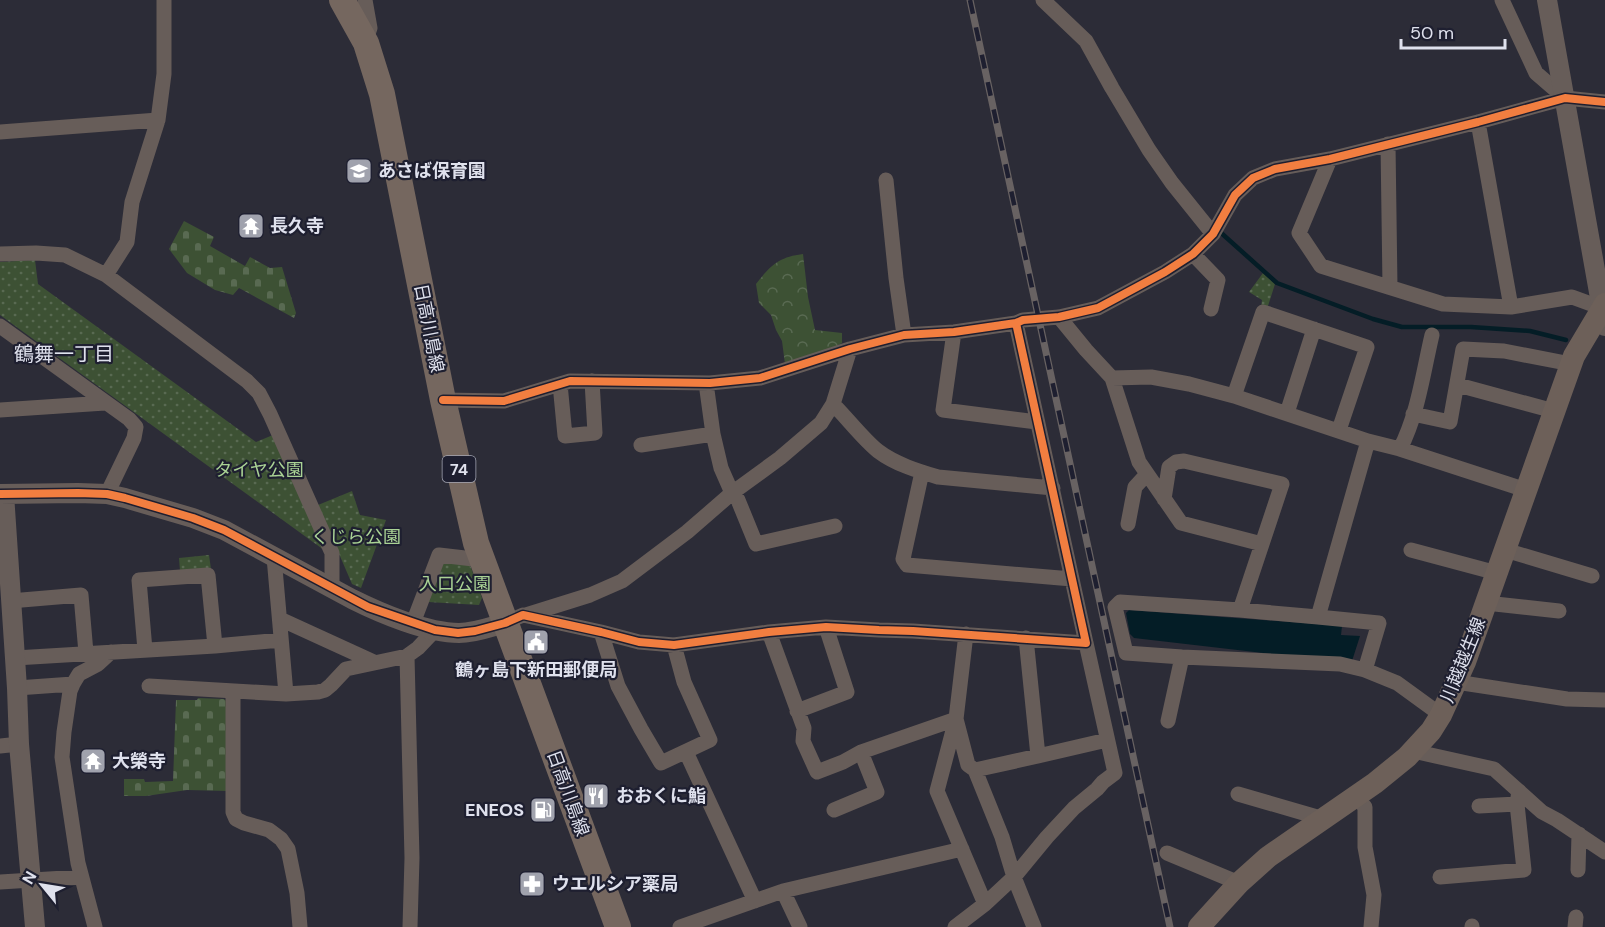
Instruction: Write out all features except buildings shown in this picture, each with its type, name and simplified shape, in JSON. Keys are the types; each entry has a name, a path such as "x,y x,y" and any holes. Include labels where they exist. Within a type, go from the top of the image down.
{"main road":[{"name":"日高川島線","path":"342,0 366,43 382,94 443,399 476,543 482,560 514,619 618,927"},
{"name":"川越越生線","path":"1199,927 1268,857 1375,783 1413,751 1431,731 1456,682 1574,356 1604,313"}],"street":[{"path":"106,275 127,242 132,202 158,120 165,74 164,0"},
{"path":"365,0 370,28 366,43"},
{"path":"1043,0 1086,40 1149,150 1177,191 1213,234"},
{"path":"1502,0 1536,73 1565,98"},
{"path":"1547,0 1604,313"},
{"path":"443,399 504,401 570,381 706,383 760,378 904,334 954,332 1098,308 1165,273 1193,254 1213,234 1235,195 1253,178 1275,169 1330,159 1565,98 1605,102"},
{"path":"0,132 158,120"},
{"path":"1478,122 1511,307"},
{"path":"1388,144 1390,287"},
{"path":"1330,159 1299,233 1321,266 1443,304 1511,307 1572,297 1604,313"},
{"path":"886,180 904,334"},
{"path":"0,254 65,255 106,275 247,381 259,393 332,553 332,588"},
{"path":"1193,254 1218,280 1211,309"},
{"path":"1234,396 1263,312 1367,347 1339,430"},
{"path":"1059,316 1112,378 1139,462 1181,523 1262,544"},
{"path":"955,927 1014,877 1074,808 1114,773 1016,323"},
{"path":"1287,413 1314,329"},
{"path":"2,330 129,419 136,427 134,438 107,494"},
{"path":"954,332 943,410 1037,422"},
{"path":"1400,449 1413,414 1432,335"},
{"path":"35,927 31,881 10,745 17,688 2,494 107,494 194,518 224,530 368,607 435,630 458,633 475,631 590,595 622,581 687,532 820,423 833,404 849,349"},
{"path":"1413,414 1450,422 1463,349 1504,351 1571,364"},
{"path":"1112,378 1151,377 1234,396 1526,490"},
{"path":"560,384 565,436 595,433 592,381"},
{"path":"706,383 720,468 738,500 756,544 835,526"},
{"path":"1458,385 1554,411"},
{"path":"0,410 105,403"},
{"path":"833,404 879,451 922,472 938,477 1053,488"},
{"path":"641,445 713,434"},
{"path":"1318,617 1368,441"},
{"path":"1164,499 1169,467 1176,462 1184,461 1282,484 1240,610"},
{"path":"922,472 903,559 907,565 1072,579"},
{"path":"1128,524 1135,487 1147,474"},
{"path":"1411,550 1497,573"},
{"path":"1505,550 1592,576"},
{"path":"413,623 439,555 482,560"},
{"path":"274,557 286,694"},
{"path":"145,650 139,580 208,575 215,646"},
{"path":"10,601 81,595 86,653"},
{"path":"1365,670 1379,623 1120,602 1115,607 1126,653 1340,664 1365,670 1397,683 1441,715"},
{"path":"1486,603 1559,610"},
{"path":"280,619 374,662"},
{"path":"514,619 601,632 639,642 674,645 826,627 1086,643"},
{"path":"797,711 847,692 826,627"},
{"path":"149,686 286,694 318,692 325,690 346,669 407,656 435,630"},
{"path":"601,632 618,686 661,763 710,740 684,682 674,645"},
{"path":"769,632 804,728 803,741 817,772 861,752 956,719"},
{"path":"966,634 956,719 937,791 984,904"},
{"path":"1026,638 1038,756"},
{"path":"15,658 281,640"},
{"path":"95,927 78,863 63,757 64,732 73,684 79,674 98,664 111,652"},
{"path":"407,656 412,858 410,927"},
{"path":"1168,722 1182,657"},
{"path":"1456,682 1567,699 1605,699"},
{"path":"17,688 73,684"},
{"path":"233,692 233,812 236,819 269,830 281,838 288,849 297,893 300,927"},
{"path":"956,719 968,765 975,771 1002,837 1014,877 1034,927"},
{"path":"975,771 1107,740"},
{"path":"1413,751 1494,769 1518,797 1605,852"},
{"path":"686,752 755,901"},
{"path":"834,810 877,792 861,752"},
{"path":"1238,794 1324,819"},
{"path":"1356,796 1365,807 1365,847 1374,895 1371,927"},
{"path":"1479,806 1518,797"},
{"path":"1440,877 1524,870 1518,797"},
{"path":"1578,870 1579,834"},
{"path":"680,927 783,891 962,849"},
{"path":"1167,853 1239,884"},
{"path":"0,882 81,877"},
{"path":"783,891 800,927"}],"green space":[{"path":"184,221 214,237 210,246 245,266 250,257 270,268 282,267 296,313 294,318 239,288 233,295 215,290 187,273 169,249"},
{"path":"803,254 815,330 842,333 842,343 815,357 785,364 782,341 771,315 759,303 756,284 776,263 788,257"},
{"name":"タイヤ公園","path":"35,260 38,284 256,442 273,435 324,550 0,315 0,262"},
{"path":"1263,273 1275,284 1267,309 1261,307 1262,300 1249,292"},
{"name":"くじら公園","path":"352,491 360,515 386,520 361,588 352,584 318,505"},
{"path":"209,555 211,569 180,571 179,558"},
{"name":"入口公園","path":"445,563 470,565 482,598 479,605 428,602 441,565"},
{"path":"198,698 224,699 228,703 228,791 187,790 146,796 124,796 124,779 144,779 145,782 173,781 176,700 197,700"}],"water":[{"path":"1129,610 1342,626 1341,635 1360,636 1352,661 1298,657 1134,638 1130,634 1126,613"}],"waterway":[{"path":"1219,231 1277,283 1373,319 1402,327 1471,327 1530,331 1566,340"}],"railway":[{"path":"970,0 1170,927"}],"cycle path":[{"path":"443,400 504,401 570,381 710,383 760,378 850,349 904,335 954,332 1023,320 1059,317 1098,308 1165,272 1193,254 1213,234 1235,195 1253,178 1275,169 1330,159 1565,98 1605,102"},
{"path":"0,494 107,494 193,518 224,530 368,607 435,630 458,633 475,631 505,623 523,615 639,642 674,645 826,627 1086,643 1016,323"}],"place":[{"name":"あさば保育園","path":"359,171"},
{"name":"長久寺","path":"251,226"},
{"name":"鶴ヶ島下新田郵便局","path":"536,642"},
{"name":"大榮寺","path":"93,761"},
{"name":"おおくに鮨","path":"596,796"},
{"name":"ENEOS","path":"543,810"},
{"name":"ウエルシア薬局","path":"532,884"}],"district":[{"name":"鶴舞一丁目","path":"64,354"}]}
